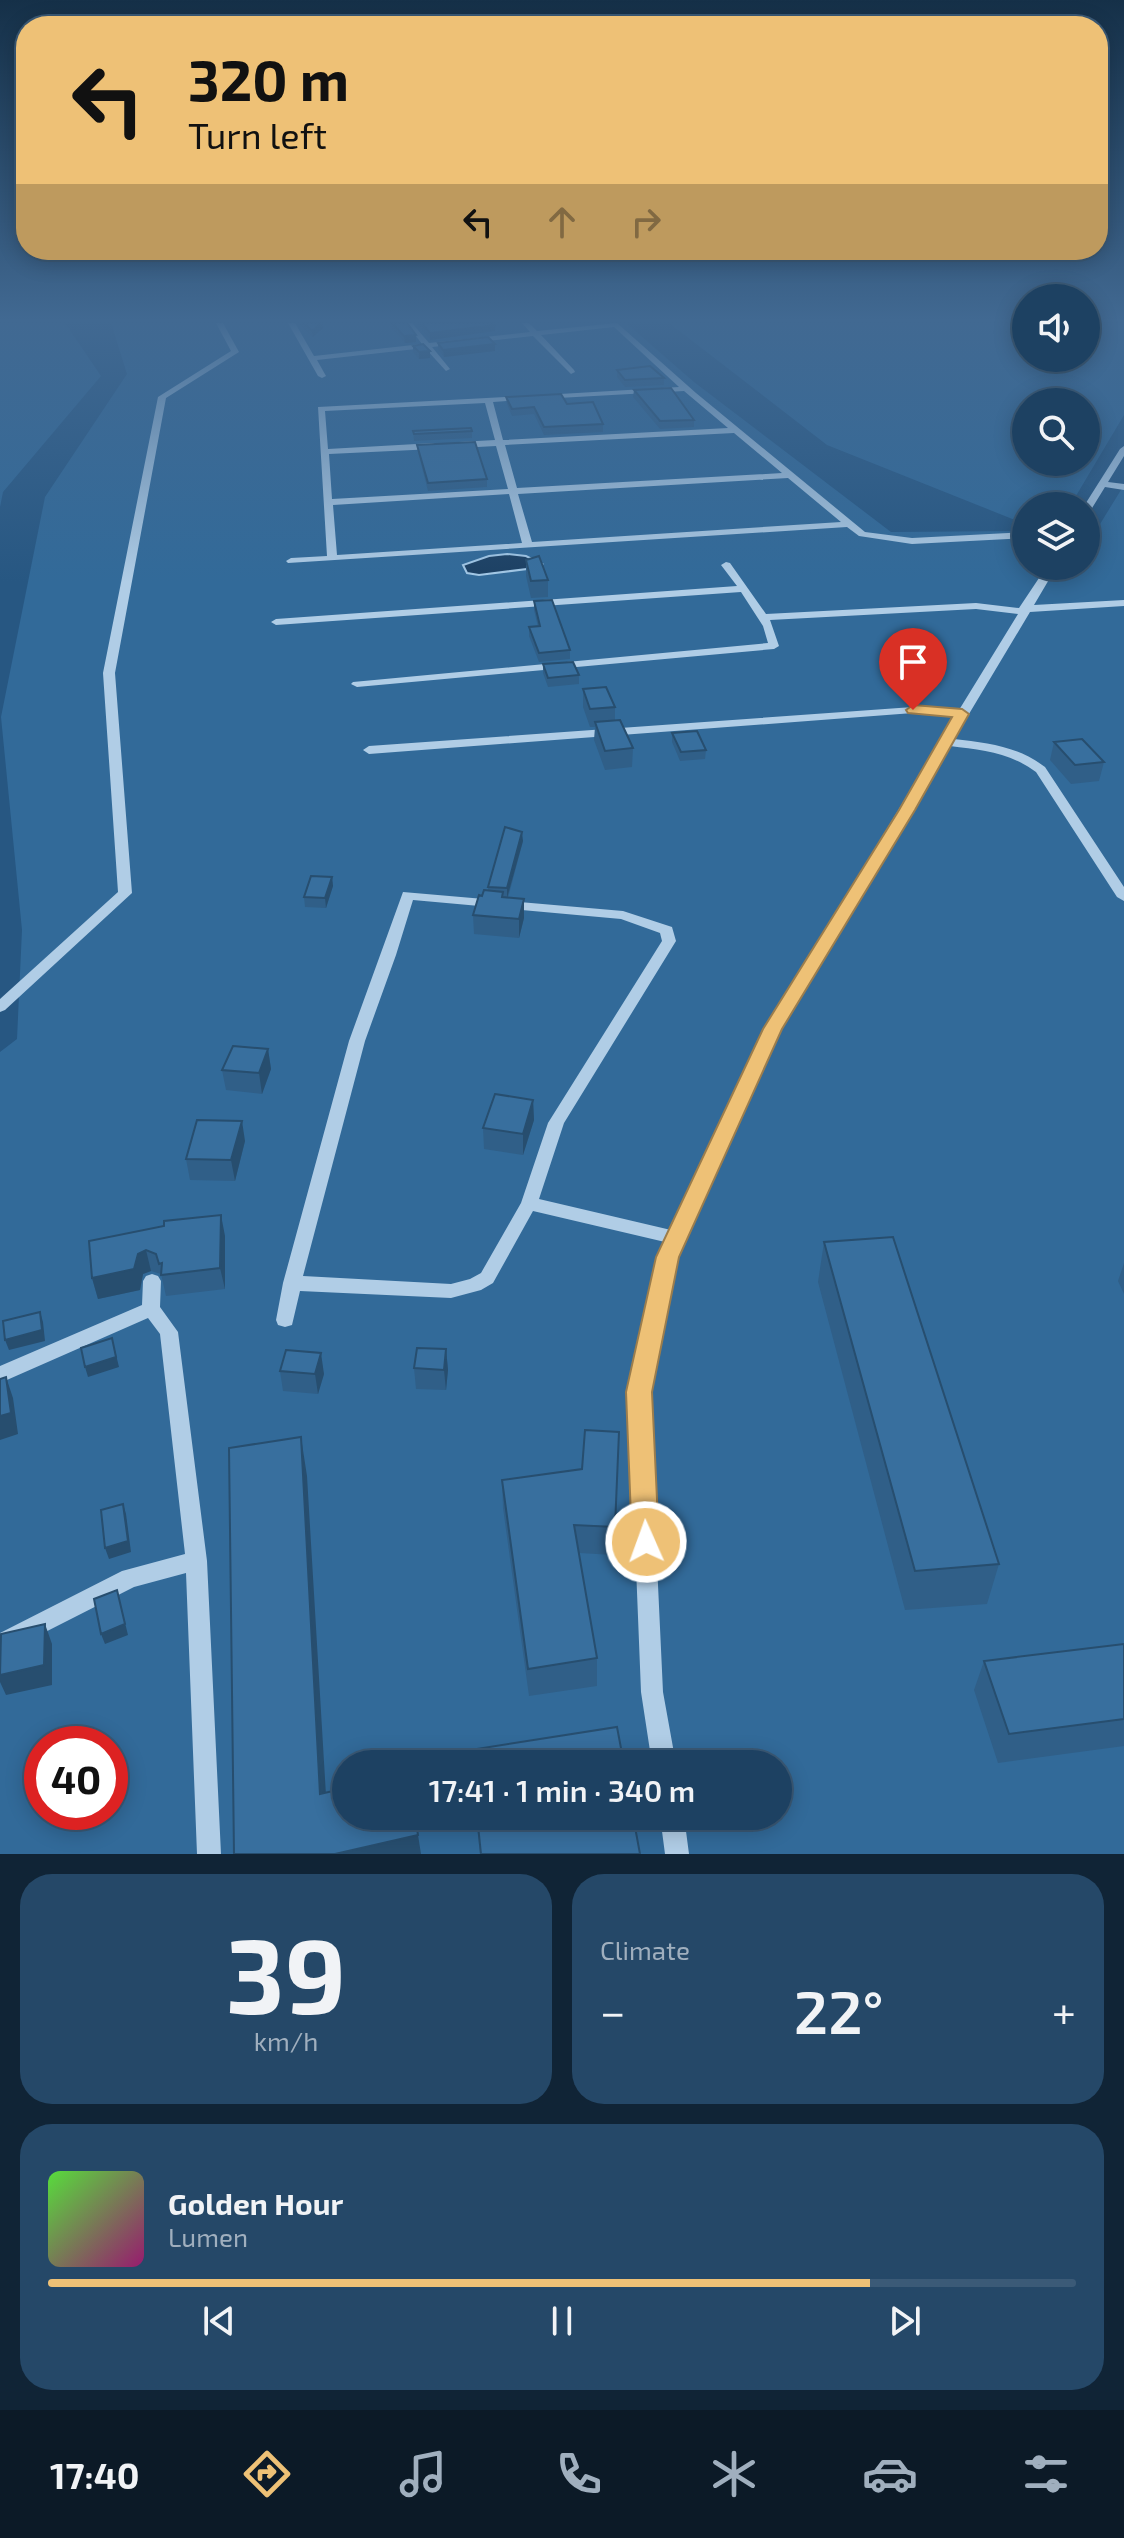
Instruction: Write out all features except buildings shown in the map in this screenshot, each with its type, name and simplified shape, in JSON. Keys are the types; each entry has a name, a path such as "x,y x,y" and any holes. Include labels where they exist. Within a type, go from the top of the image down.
{"street":[{"path":"0,1007 125,893 109,673 160,410"},
{"path":"321,410 332,558"},
{"path":"491,410 528,546"},
{"path":"710,410 862,534 887,540 1012,536"},
{"path":"325,452 734,430"},
{"path":"1097,492 1124,449"},
{"path":"330,502 788,475"},
{"path":"1102,484 1124,487"},
{"path":"291,561 847,524"},
{"path":"357,684 774,646 762,617 726,565"},
{"path":"662,1750 652,1692 639,1392 667,1257 773,1029 1043,580"},
{"path":"276,622 742,589"},
{"path":"762,617 976,606 1024,610 1124,603"},
{"path":"369,750 913,710 962,714"},
{"path":"946,742 1008,750 1023,755 1041,770 1124,897"},
{"path":"285,1320 292,1283 357,1041 408,895 623,915 667,930 669,941 556,1123 529,1203 487,1278 475,1285 451,1291 292,1283"},
{"path":"529,1203 675,1238"},
{"path":"152,1281 151,1309 169,1332 196,1561 209,1854"},
{"path":"0,1375 151,1309"},
{"path":"0,1644 130,1578 196,1561"},
{"path":"674,1830 677,1854"}],"shaded area":[{"path":"0,410 73,410 3,492 0,507"},
{"path":"103,410 730,410 891,532 1012,531 1012,580 1100,580 1100,524 1124,485 1124,1854 0,1854 0,1052 17,1039 22,930 1,717 45,497"},
{"path":"781,410 1012,410 1012,476 1088,476 1078,492 1012,492 1012,519 827,445"},
{"path":"1100,410 1124,410 1124,415 1100,455"},
{"path":"489,556 526,556 542,564 535,568 479,575 467,573 463,565"}],"route":[{"path":"646,1542 639,1392 667,1257 773,1029 962,714 913,710"}]}
